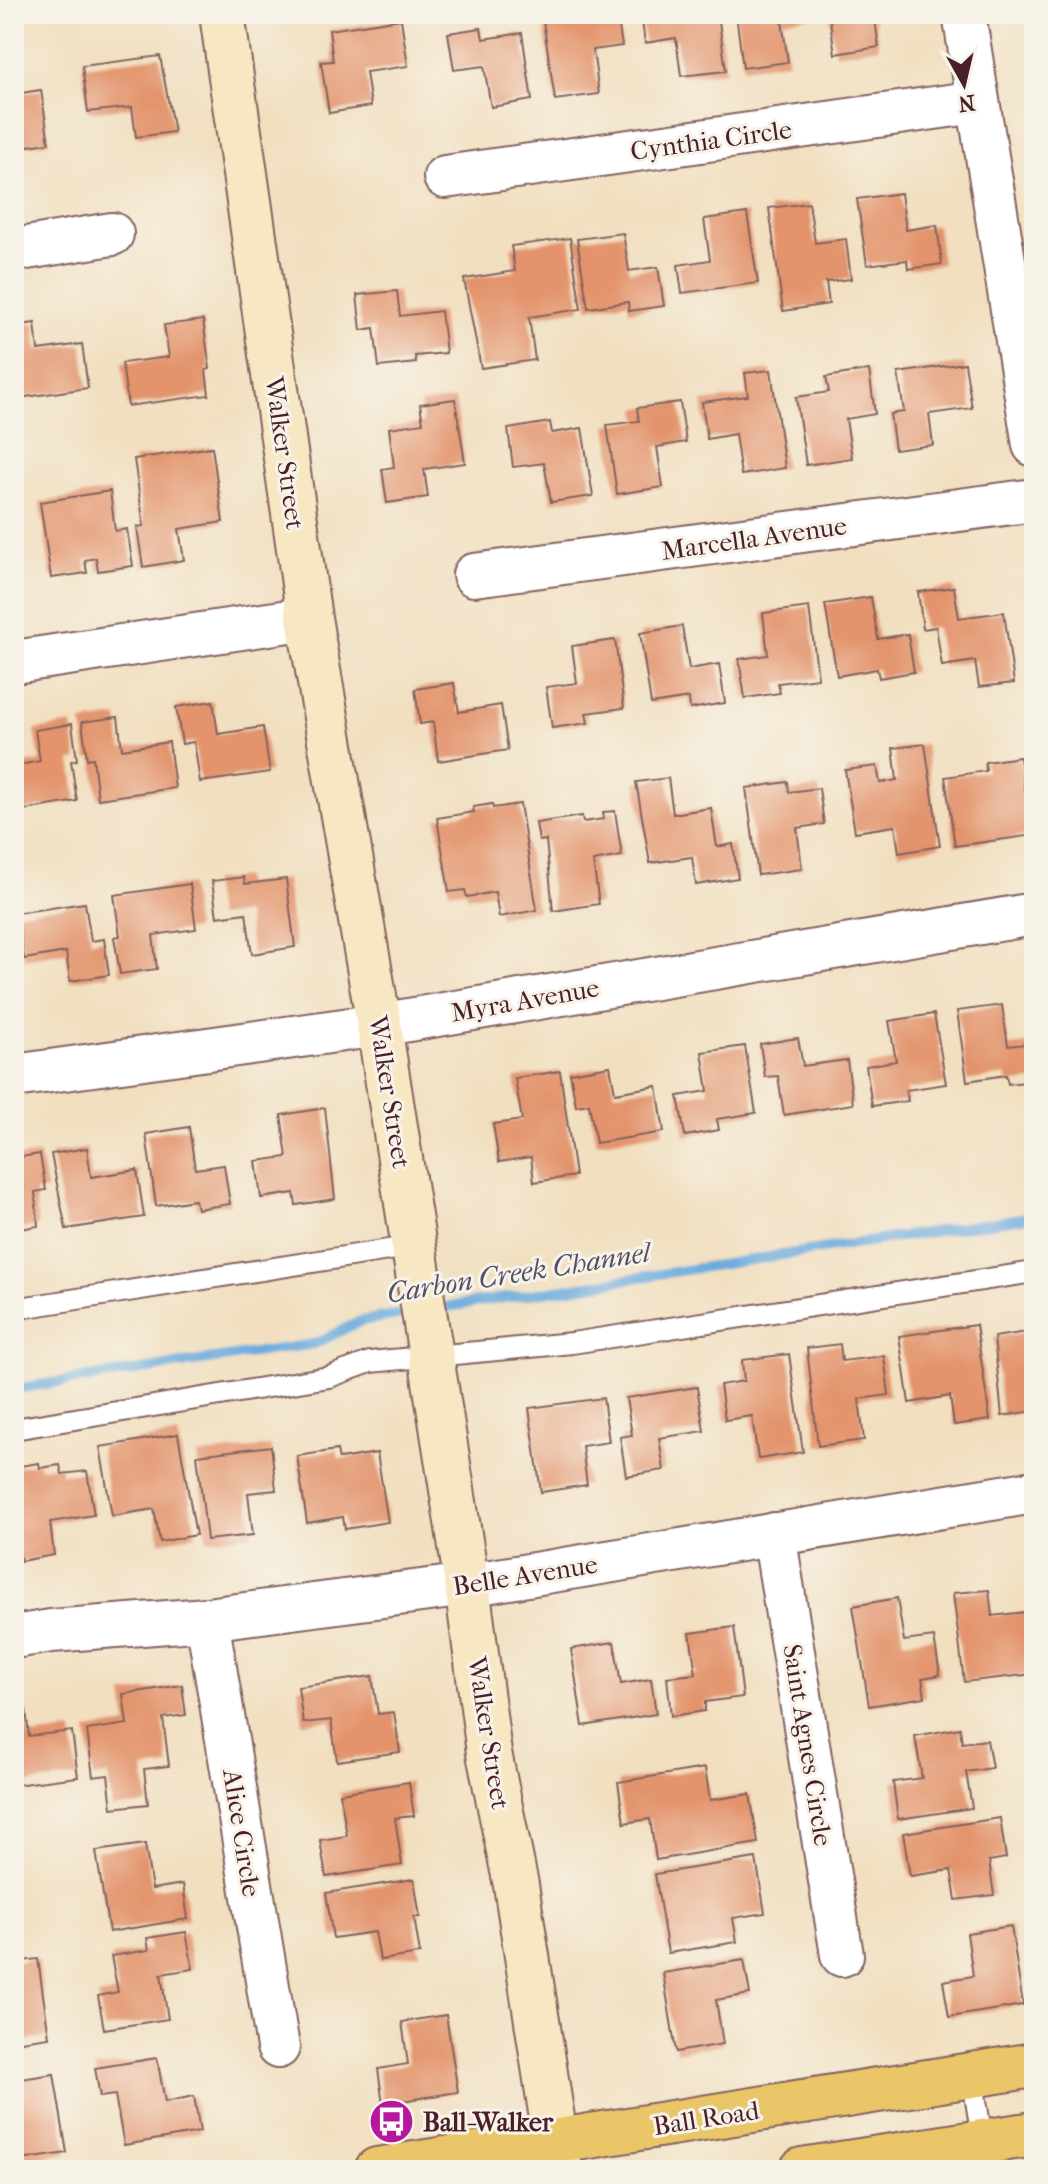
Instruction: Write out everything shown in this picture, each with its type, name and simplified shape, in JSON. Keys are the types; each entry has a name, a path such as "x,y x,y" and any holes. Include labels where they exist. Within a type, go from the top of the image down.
{"main road":[{"name":"Walker Street","path":"222,14 309,618 379,1025 467,1585 489,1753 516,1885 558,2156"},
{"name":"Ball Road","path":"377,2170 558,2156 1034,2065"},
{"path":"819,2169 984,2156 1034,2134"}],"street":[{"path":"964,14 1034,445"},
{"name":"Cynthia Circle","path":"445,177 977,102"},
{"path":"14,250 112,234"},
{"name":"Marcella Avenue","path":"474,575 1034,500"},
{"path":"14,662 309,618"},
{"name":"Myra Avenue","path":"14,1076 379,1025 1034,914"},
{"name":"Belle Avenue","path":"14,1637 51,1631 207,1619 467,1585 1034,1492"},
{"name":"Saint Agnes Circle","path":"774,1534 842,1955"},
{"name":"Alice Circle","path":"207,1619 278,2047"}],"lane":[{"path":"14,1309 416,1261"},
{"path":"14,1429 329,1377 370,1362 430,1350 572,1343 1034,1272"},
{"path":"972,2075 984,2156"}],"building":[{"path":"542,14 617,14 622,46 593,50 599,94 555,100"},
{"path":"641,14 718,14 726,71 681,76 676,38 645,43"},
{"path":"736,14 815,16 782,21 788,62 743,68"},
{"path":"829,14 874,14 879,47 835,54"},
{"path":"401,19 408,66 366,72 371,106 329,113 321,62 333,61 329,30"},
{"path":"481,28 483,39 522,33 532,100 491,107 484,66 454,70 448,33"},
{"path":"160,56 174,132 136,137 132,107 88,112 82,66"},
{"path":"41,90 49,143 14,148 14,94"},
{"path":"901,193 906,230 937,225 942,264 908,269 907,260 867,265 857,199"},
{"path":"809,203 815,243 846,239 851,279 826,282 829,304 783,311 769,208"},
{"path":"747,213 758,283 682,293 678,265 710,260 704,219"},
{"path":"623,233 629,271 658,267 664,306 629,311 628,302 588,308 577,239"},
{"path":"570,238 581,309 529,317 535,360 481,368 464,279 515,271 511,246"},
{"path":"397,291 400,316 441,311 446,353 415,356 416,363 379,367 374,328 361,330 357,295"},
{"path":"203,320 210,369 206,370 209,395 128,406 122,363 169,357 164,325"},
{"path":"35,323 38,350 82,344 88,388 19,398 14,326"},
{"path":"965,363 972,408 929,414 933,445 895,450 890,414 904,412 898,373"},
{"path":"771,370 785,468 741,475 735,434 707,439 702,402 748,396 745,373"},
{"path":"869,370 875,414 846,419 852,458 806,465 796,397 829,392 826,377"},
{"path":"455,399 465,463 424,469 428,497 387,503 382,469 394,467 389,428 423,423 420,404"},
{"path":"680,402 686,442 657,447 663,487 617,494 607,425 639,421 637,408"},
{"path":"550,422 552,433 582,428 593,496 551,502 544,463 513,467 508,429"},
{"path":"212,447 223,522 179,529 184,560 143,567 137,527 144,526 134,459"},
{"path":"110,491 115,531 127,529 133,566 98,571 96,558 85,560 87,573 51,578 40,502"},
{"path":"954,587 959,618 1004,612 1014,683 979,687 975,661 942,666 936,627 923,629 918,592"},
{"path":"871,597 878,639 908,634 914,672 879,678 877,669 837,676 825,604"},
{"path":"809,607 818,678 778,683 780,693 745,698 739,659 768,655 763,613"},
{"path":"682,626 689,669 719,664 725,703 690,709 689,698 651,704 640,633"},
{"path":"615,640 624,708 586,713 588,723 552,728 546,687 577,683 572,646"},
{"path":"454,683 459,712 501,705 508,750 438,761 433,722 420,724 415,689"},
{"path":"213,701 218,734 263,727 270,772 200,782 194,742 182,744 176,707"},
{"path":"118,717 122,749 169,742 175,788 98,799 93,758 87,759 82,722"},
{"path":"72,724 77,760 71,761 77,801 14,812 14,766 40,761 35,730"},
{"path":"925,744 940,846 899,853 895,826 855,832 845,770 877,766 880,783 897,780 893,748"},
{"path":"1020,757 1025,790 1032,789 1034,835 955,846 945,777 986,771 985,762"},
{"path":"668,778 673,814 711,808 717,847 733,844 738,878 696,885 692,857 650,863 636,782"},
{"path":"788,782 789,792 819,788 824,824 797,828 802,869 758,875 746,788"},
{"path":"492,804 493,808 520,804 537,910 499,917 495,892 467,897 465,890 449,892 437,818 474,812 473,807"},
{"path":"615,811 622,856 593,861 599,904 553,911 546,840 539,841 536,823 582,816 583,822 604,819 603,812"},
{"path":"244,877 245,884 286,879 295,947 252,954 246,913 217,917 212,881"},
{"path":"190,884 196,929 153,935 157,969 120,974 114,937 120,936 114,895"},
{"path":"85,903 91,941 104,939 109,975 70,981 66,952 24,959 16,913"},
{"path":"1002,1005 1008,1046 1034,1043 1034,1081 1008,1084 1006,1075 967,1081 957,1011"},
{"path":"934,1014 946,1084 906,1090 908,1101 872,1106 866,1066 896,1061 889,1021"},
{"path":"798,1038 803,1066 847,1060 853,1104 784,1115 778,1076 765,1077 760,1044"},
{"path":"745,1046 756,1113 717,1119 719,1130 685,1136 678,1096 708,1091 702,1052"},
{"path":"610,1066 615,1093 657,1086 664,1132 596,1143 589,1104 576,1106 570,1073"},
{"path":"560,1071 575,1176 534,1182 531,1157 499,1162 493,1124 522,1120 515,1078"},
{"path":"325,1108 335,1199 296,1205 294,1193 261,1198 256,1161 287,1157 281,1115"},
{"path":"189,1127 195,1169 224,1165 230,1204 197,1209 195,1200 156,1206 146,1134"},
{"path":"87,1148 91,1177 137,1170 144,1217 66,1229 51,1154"},
{"path":"40,1154 46,1190 35,1192 38,1226 14,1230 14,1158"},
{"path":"976,1325 990,1420 954,1425 950,1396 909,1403 899,1336"},
{"path":"1034,1331 1034,1411 1002,1416 994,1337"},
{"path":"840,1344 842,1361 884,1356 889,1395 859,1399 864,1440 818,1446 807,1348"},
{"path":"789,1354 803,1452 758,1459 752,1416 725,1420 720,1385 744,1381 742,1360"},
{"path":"697,1387 704,1431 659,1438 664,1470 626,1476 620,1437 632,1435 626,1398"},
{"path":"603,1398 609,1442 582,1446 587,1485 541,1492 529,1408"},
{"path":"178,1434 196,1535 160,1542 154,1509 112,1516 100,1447"},
{"path":"271,1446 276,1490 248,1493 253,1535 207,1540 197,1455"},
{"path":"337,1450 339,1459 377,1453 388,1522 345,1529 343,1517 307,1523 297,1456"},
{"path":"39,1463 40,1468 60,1465 62,1474 87,1471 94,1515 50,1522 54,1555 21,1561 14,1517 14,1467"},
{"path":"989,1590 992,1616 1034,1611 1034,1674 964,1682 953,1593"},
{"path":"897,1598 904,1641 934,1637 940,1675 922,1678 925,1697 869,1706 853,1606"},
{"path":"734,1627 743,1697 705,1702 705,1711 671,1716 667,1677 696,1674 690,1633"},
{"path":"614,1642 621,1684 651,1679 656,1714 583,1726 571,1649"},
{"path":"372,1676 378,1714 394,1712 400,1752 337,1761 331,1720 303,1723 298,1687"},
{"path":"182,1685 186,1715 163,1718 169,1766 144,1769 148,1804 112,1808 108,1775 93,1777 87,1730 127,1724 123,1694"},
{"path":"26,1710 29,1736 72,1731 78,1777 14,1785 14,1711"},
{"path":"960,1728 962,1743 987,1740 992,1768 966,1772 972,1808 898,1819 893,1782 922,1778 915,1736"},
{"path":"705,1768 710,1800 750,1794 758,1843 656,1860 650,1819 624,1823 618,1782"},
{"path":"409,1782 414,1816 395,1818 402,1865 326,1877 320,1840 347,1836 340,1793"},
{"path":"1000,1818 1006,1858 989,1861 994,1895 956,1900 951,1870 910,1876 903,1833"},
{"path":"145,1844 152,1889 183,1884 188,1919 109,1932 96,1851"},
{"path":"756,1858 765,1913 733,1918 737,1942 668,1953 655,1874"},
{"path":"414,1879 420,1917 414,1917 420,1954 380,1960 375,1932 333,1938 326,1893"},
{"path":"1011,1926 1023,2005 949,2017 943,1981 973,1976 967,1933"},
{"path":"186,1932 193,1969 161,1974 168,2019 104,2029 98,1996 118,1992 111,1956 149,1950 147,1938"},
{"path":"38,1959 49,2037 14,2042 14,1962"},
{"path":"744,1960 750,1994 716,2000 723,2044 676,2052 663,1973"},
{"path":"446,2015 458,2092 383,2104 378,2069 408,2064 402,2022"},
{"path":"157,2058 165,2102 194,2096 200,2132 124,2145 115,2095 100,2097 95,2068"},
{"path":"54,2074 67,2153 14,2161 14,2080"}],"waterway":[{"name":"Carbon Creek Channel","path":"434,1309 1034,1216"},
{"name":"Carbon Creek Channel","path":"14,1389 314,1344 361,1321 415,1312"}],"place":[{"name":"Ball-Walker","path":"392,2122"}]}
